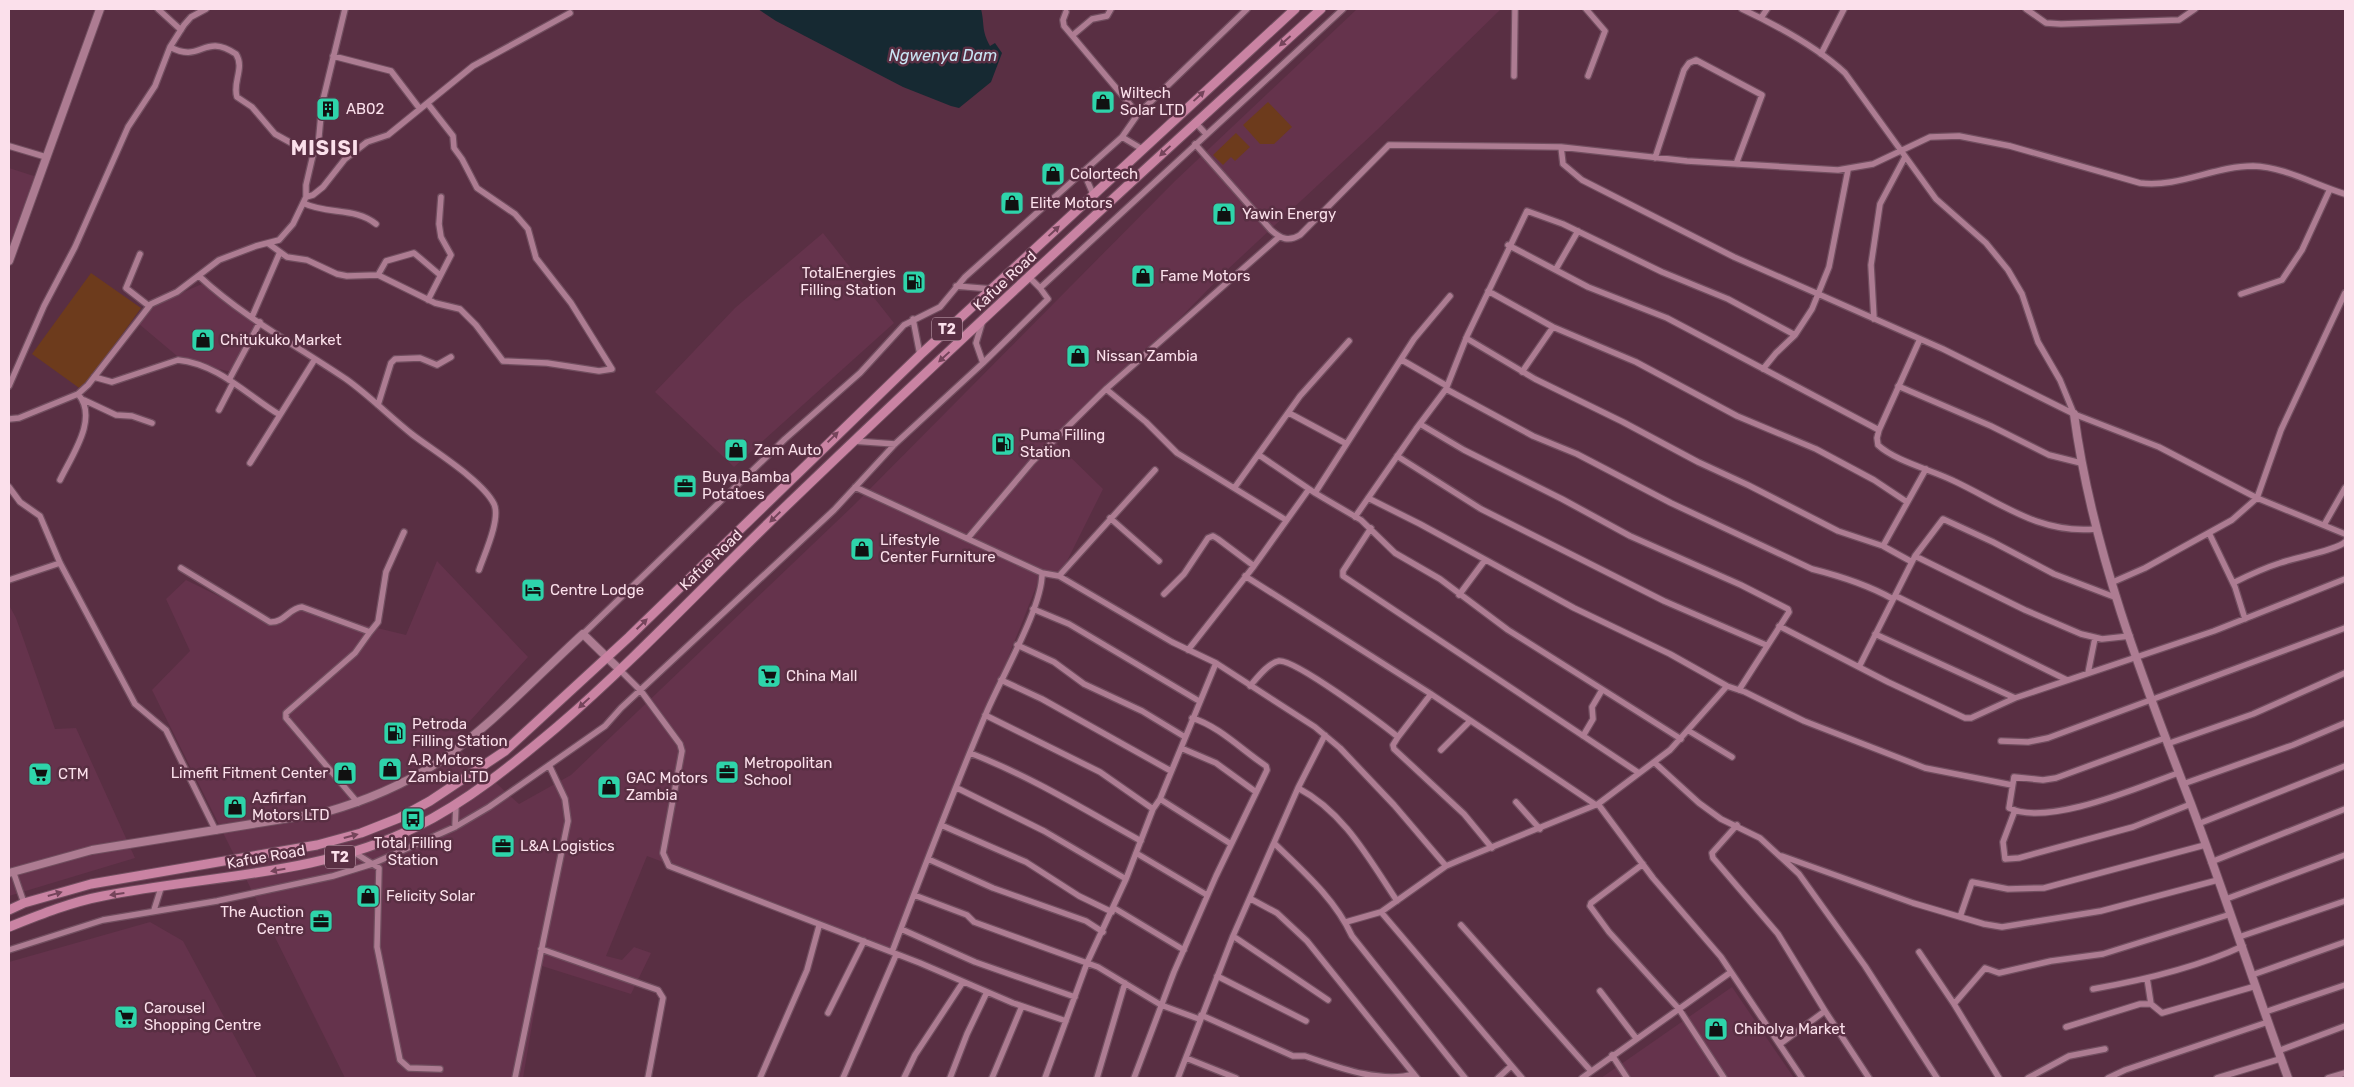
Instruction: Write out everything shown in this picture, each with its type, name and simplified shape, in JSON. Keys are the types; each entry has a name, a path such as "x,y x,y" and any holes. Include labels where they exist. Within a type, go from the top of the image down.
{"main road":[{"name":"Kafue Road","path":"9,910 24,903 91,884 317,845 360,833 399,818 430,801 505,751 606,657 920,355 1295,9"},
{"name":"Kafue Road","path":"9,928 101,896 289,868 355,853 418,826 456,805 514,764 620,670 853,441 1030,278 1195,122 1322,9"}],"street":[{"path":"9,261 100,9"},
{"path":"158,9 181,30"},
{"path":"9,386 44,306 75,246 120,142 155,86 170,47 191,17 206,9"},
{"path":"9,418 19,418 78,394 94,378 149,306 156,300 177,292 219,260 249,248 268,244 285,236 304,200 313,155 318,147 321,112 345,9"},
{"path":"1073,35 1092,19 1107,16 1111,9"},
{"path":"24,903 11,872 92,850 326,812 358,803 384,792 435,764 466,742 583,634 785,439 860,373 913,319 940,307 956,286 1122,137 1138,114 1246,9"},
{"path":"1040,288 1343,9"},
{"path":"1514,76 1515,9"},
{"path":"1586,9 1605,31 1588,76"},
{"path":"1742,9 1821,54 1844,73 1936,199 1993,250 2022,294 2038,342 2060,380 2074,414 2081,464 2095,529 2117,598 2166,741 2243,946 2288,1078"},
{"path":"1760,18 1767,9"},
{"path":"1821,54 1844,9"},
{"path":"2026,9 2046,23 2061,24 2179,20 2195,9"},
{"path":"1066,12 1063,20 1064,26 1138,114"},
{"path":"304,200 323,187 345,159 367,142 388,135 473,66 570,13"},
{"path":"170,47 189,54 203,47 215,45 236,54 240,63 236,88 237,97 252,107 275,134 313,155"},
{"path":"333,56 391,72 420,109"},
{"path":"1655,158 1684,70 1688,63 1696,60 1762,96 1736,164"},
{"path":"268,244 292,259 307,260 337,274 347,276 378,275 428,300 460,309 468,315 503,361 547,363 599,371 612,369 571,303 536,258 528,229 515,214 477,188 454,148 453,136 428,104"},
{"path":"1195,122 1206,134"},
{"path":"1195,144 1279,237 1294,239 1389,144 1561,147 1655,158 1790,169 1848,170 1873,164 1930,137 1959,136 2002,144 2125,179 2152,184 2223,170 2255,166 2281,170 2330,190 2345,194"},
{"path":"1122,137 1142,149"},
{"path":"9,146 46,157"},
{"path":"1561,147 1563,164 1582,180 1734,257 1920,339 2074,414 2159,447 2257,498 2345,534"},
{"path":"1874,319 1871,265 1880,204 1905,157"},
{"path":"1763,369 1776,352 1795,335 1804,323 1829,267 1848,170"},
{"path":"1083,171 1093,194"},
{"path":"2242,294 2282,280 2302,250 2330,190"},
{"path":"428,300 452,253 441,237 439,224 441,197"},
{"path":"304,200 317,209 364,215 376,224"},
{"path":"1355,517 1447,387 1466,338 1508,245 1527,211 1578,231 1670,276 1728,299 1795,335"},
{"path":"1556,269 1578,231"},
{"path":"968,538 1032,462 1106,390 1279,237"},
{"path":"1508,245 1588,287 1656,312 1879,430"},
{"path":"252,317 280,252"},
{"path":"140,254 126,288 149,306"},
{"path":"378,275 386,262 414,254 440,275"},
{"path":"199,276 226,300 353,384 412,434 461,470 490,498 495,506 493,530 479,570"},
{"path":"9,950 103,920 154,910 218,901 333,876 372,864 455,827 489,807 606,726 834,510 895,444 983,363 1048,299 1030,278"},
{"path":"956,286 992,289"},
{"path":"1488,291 1553,327 1636,362 1737,416 1798,440 1874,480 1907,502"},
{"path":"2113,582 2145,568 2237,517 2257,498 2281,430 2345,293"},
{"path":"1314,493 1420,331 1450,296"},
{"path":"913,319 920,355"},
{"path":"983,321 976,344 983,363"},
{"path":"219,410 260,322"},
{"path":"1522,372 1553,327"},
{"path":"1466,338 1522,372 1838,531 1914,559 2073,631 2095,638 2130,636"},
{"path":"1920,339 1879,430 1876,442 1881,447 2034,521 2062,530 2095,529"},
{"path":"1235,487 1311,382 1348,340"},
{"path":"378,405 391,363 395,359 420,358 437,365 451,357"},
{"path":"250,463 315,359"},
{"path":"94,378 112,382 178,360 215,370 280,415"},
{"path":"1402,360 1533,436 1577,454 1697,516 1812,569 1832,573 1895,597 2067,680"},
{"path":"1898,386 1991,426 2049,455 2081,464"},
{"path":"1106,390 1146,422 1177,453 1286,520"},
{"path":"60,480 87,418 87,411 83,400 78,394"},
{"path":"83,400 110,413 132,416 152,423"},
{"path":"1289,413 1345,443"},
{"path":"1420,424 1464,450 1646,544 1741,585 1788,609 1789,612 1738,690"},
{"path":"853,441 895,444"},
{"path":"1259,455 1314,493 1371,528 1395,553 1440,579 1508,630 1681,740"},
{"path":"1397,456 1481,509 1664,601 1766,645"},
{"path":"1883,546 1926,469"},
{"path":"1059,576 1155,470"},
{"path":"9,487 20,502 40,516 60,563 135,704 166,730 216,830"},
{"path":"855,487 1042,573 1059,576 1216,664 1325,735 1405,816 1446,866"},
{"path":"2324,525 2345,488"},
{"path":"1188,650 1244,576 1254,566 1309,489"},
{"path":"1368,498 1574,608 1670,654 1728,686 1804,721 1916,765 2012,785"},
{"path":"1110,518 1159,560"},
{"path":"1859,667 1914,559 1943,519 1993,542 2054,574 2117,598"},
{"path":"1371,528 1343,571 1343,576 1639,774"},
{"path":"358,803 286,718 286,713 354,653 378,622 386,572 404,532"},
{"path":"2209,533 2233,582 2245,620"},
{"path":"1164,594 1184,574 1208,538 1213,536 1254,566"},
{"path":"2233,582 2280,563 2320,551 2334,549 2345,542"},
{"path":"1459,595 1485,560"},
{"path":"9,580 60,563"},
{"path":"181,568 270,622 279,622 297,608 302,607 370,632"},
{"path":"843,1078 894,953 914,895 985,715 1033,609 1042,581 1042,573"},
{"path":"1244,576 1431,694 1597,805 1643,864 1701,932 1731,972 1802,1078"},
{"path":"1779,626 1965,718 1978,716 2015,698 2088,672 2245,620 2345,579"},
{"path":"1033,609 1069,624 1199,702"},
{"path":"2000,741 2028,742 2040,740 2152,701 2345,628"},
{"path":"583,634 641,691 680,744 682,751 663,853 666,863 1022,1006 1066,1021"},
{"path":"1875,634 2015,698"},
{"path":"2088,672 2095,638"},
{"path":"1017,645 1054,662 1084,684 1142,711 1185,737"},
{"path":"1250,686 1273,664 1282,661 1322,683 1398,737"},
{"path":"1045,1078 1087,963 1113,910 1153,809 1160,799 1216,664"},
{"path":"2178,773 2116,795 2071,808 2040,813 2015,810 2009,807 2012,785 2016,777 2043,780 2056,778 2266,709 2345,673"},
{"path":"1001,680 1042,699 1171,771"},
{"path":"1346,922 1381,912 1446,866 1597,805 1654,763 1681,740 1728,686"},
{"path":"1583,736 1593,719 1592,707 1602,690"},
{"path":"1431,694 1398,737 1393,746 1394,749 1464,814 1492,848"},
{"path":"985,715 1100,772 1153,809"},
{"path":"1134,1078 1161,1005 1207,896 1266,771 1266,766 1204,723 1192,718"},
{"path":"1441,750 1470,721"},
{"path":"2182,784 2293,745 2345,723"},
{"path":"1689,731 1732,756"},
{"path":"1178,1078 1200,1017 1233,936 1251,899 1298,788 1325,735"},
{"path":"1181,748 1216,763 1256,792"},
{"path":"970,753 1015,770 1029,781 1087,809 1141,841"},
{"path":"1654,763 1699,803 1721,819 1737,825 1760,838 1800,874 1844,935 1938,1078"},
{"path":"516,1078 541,949 563,856 568,821 565,799 549,765"},
{"path":"2198,824 2345,766"},
{"path":"957,788 1044,831 1126,879"},
{"path":"1298,788 1323,803 1345,825 1397,901"},
{"path":"1160,799 1231,844"},
{"path":"1516,802 1540,829"},
{"path":"2015,810 2003,842 2006,859 2019,858 2100,837 2191,804"},
{"path":"455,827 456,805"},
{"path":"2212,862 2345,809"},
{"path":"1737,825 1712,853 1713,858 1778,934 1869,1078"},
{"path":"942,826 1026,862 1079,896 1113,910 1184,950"},
{"path":"1275,844 1324,893 1346,922 1352,936 1465,1078"},
{"path":"1960,917 1972,882 2008,889 2044,888 2205,845"},
{"path":"355,853 379,868 377,947 400,1060 409,1068 440,1069"},
{"path":"1136,853 1207,896"},
{"path":"2226,899 2345,855"},
{"path":"1782,856 1994,927 2012,926 2101,912 2218,880"},
{"path":"928,859 993,888 1086,922 1103,932"},
{"path":"1643,864 1591,903 1590,906 1609,932 1679,1009 1724,1078"},
{"path":"154,910 161,888"},
{"path":"914,895 960,912 974,922 1107,971 1161,1005 1200,1017 1292,1056 1305,1056 1379,1077 1399,1078 1415,1076 1404,1059 1383,1038 1307,942 1277,913 1251,899"},
{"path":"2239,937 2345,901"},
{"path":"1381,912 1522,1078"},
{"path":"1954,1004 1985,968 1999,973 2051,962 2087,958 2122,949 2231,914"},
{"path":"1461,925 1592,1071"},
{"path":"760,1078 806,970 820,926"},
{"path":"901,929 975,962 1075,997"},
{"path":"1233,936 1328,1000"},
{"path":"828,1013 864,941"},
{"path":"2252,975 2345,942"},
{"path":"2093,989 2147,978 2210,960 2243,946"},
{"path":"541,949 658,990 661,993 663,998 648,1078"},
{"path":"1919,952 1954,1004 1999,1078"},
{"path":"1582,1078 1731,972"},
{"path":"1217,976 1306,1021"},
{"path":"2147,978 2151,1004 2160,1012 2256,986"},
{"path":"904,1078 915,1055 963,982"},
{"path":"1097,1078 1125,983"},
{"path":"2265,1012 2345,985"},
{"path":"1600,990 1636,1038"},
{"path":"950,1078 967,1034 987,992"},
{"path":"2066,1027 2140,1004 2151,1004"},
{"path":"992,1078 1022,1006"},
{"path":"1780,1044 1825,1011"},
{"path":"2108,1078 2125,1070 2268,1022"},
{"path":"2217,1078 2279,1055 2345,1026"},
{"path":"2028,1078 2069,1056 2105,1049"},
{"path":"1612,1055 1627,1078"},
{"path":"1186,1058 1236,1078"},
{"path":"1498,1078 1511,1066"},
{"path":"2328,1078 2345,1073"}],"shaded area":[{"path":"1357,9 1501,9 1378,129 1227,270 1057,444 1103,489 1062,571 1038,582 893,949 647,856 606,956 622,960 634,947 651,953 631,994 542,966 523,1078 345,1078 152,690 190,651 166,599 186,580 277,625 299,609 406,635 437,561 528,657 451,742 519,804 571,775 855,504 1175,181"},
{"path":"1268,102 1292,127 1274,144 1260,144 1243,125"},
{"path":"1236,133 1250,147 1235,161 1231,157 1223,165 1213,155"},
{"path":"9,168 37,177 9,248"},
{"path":"823,233 894,323 734,467 655,392 735,308"},
{"path":"91,273 141,308 82,390 32,354"},
{"name":"Chitukuko Market","path":"202,284 257,324 232,372 183,361 139,324 156,304"},
{"path":"9,605 16,618 55,729 76,728 135,858 9,896"},
{"path":"150,922 183,941 257,1078 9,1078 9,962"},
{"name":"Chibolya Market","path":"1732,987 1794,1078 1601,1078"}],"water":[{"name":"Ngwenya Dam","path":"758,9 981,9 987,40 990,46 995,43 1002,53 991,82 959,108 903,87 776,21"}],"place":[{"name":"Wiltech Solar LTD","path":"1103,102"},
{"name":"AB02","path":"328,109"},
{"name":"Colortech","path":"1053,174"},
{"name":"Elite Motors","path":"1012,203"},
{"name":"Yawin Energy","path":"1224,214"},
{"name":"Fame Motors","path":"1143,276"},
{"name":"TotalEnergies Filling Station","path":"914,282"},
{"name":"Chitukuko Market","path":"203,340"},
{"name":"Nissan Zambia","path":"1078,356"},
{"name":"Puma Filling Station","path":"1003,444"},
{"name":"Zam Auto","path":"736,450"},
{"name":"Buya Bamba Potatoes","path":"685,486"},
{"name":"Lifestyle Center Furniture","path":"862,549"},
{"name":"Centre Lodge","path":"533,590"},
{"name":"China Mall","path":"769,676"},
{"name":"Petroda Filling Station","path":"395,733"},
{"name":"A.R Motors Zambia LTD","path":"390,769"},
{"name":"Metropolitan School","path":"727,772"},
{"name":"Limefit Fitment Center","path":"345,773"},
{"name":"CTM","path":"40,774"},
{"name":"GAC Motors Zambia","path":"609,787"},
{"name":"Azfirfan Motors LTD","path":"235,807"},
{"name":"Total Filling Station","path":"413,819"},
{"name":"L&A Logistics","path":"503,846"},
{"name":"Felicity Solar","path":"368,896"},
{"name":"The Auction Centre","path":"321,921"},
{"name":"Carousel Shopping Centre","path":"126,1017"},
{"name":"Chibolya Market","path":"1716,1029"}],"district":[{"name":"MISISI","path":"325,148"}]}
